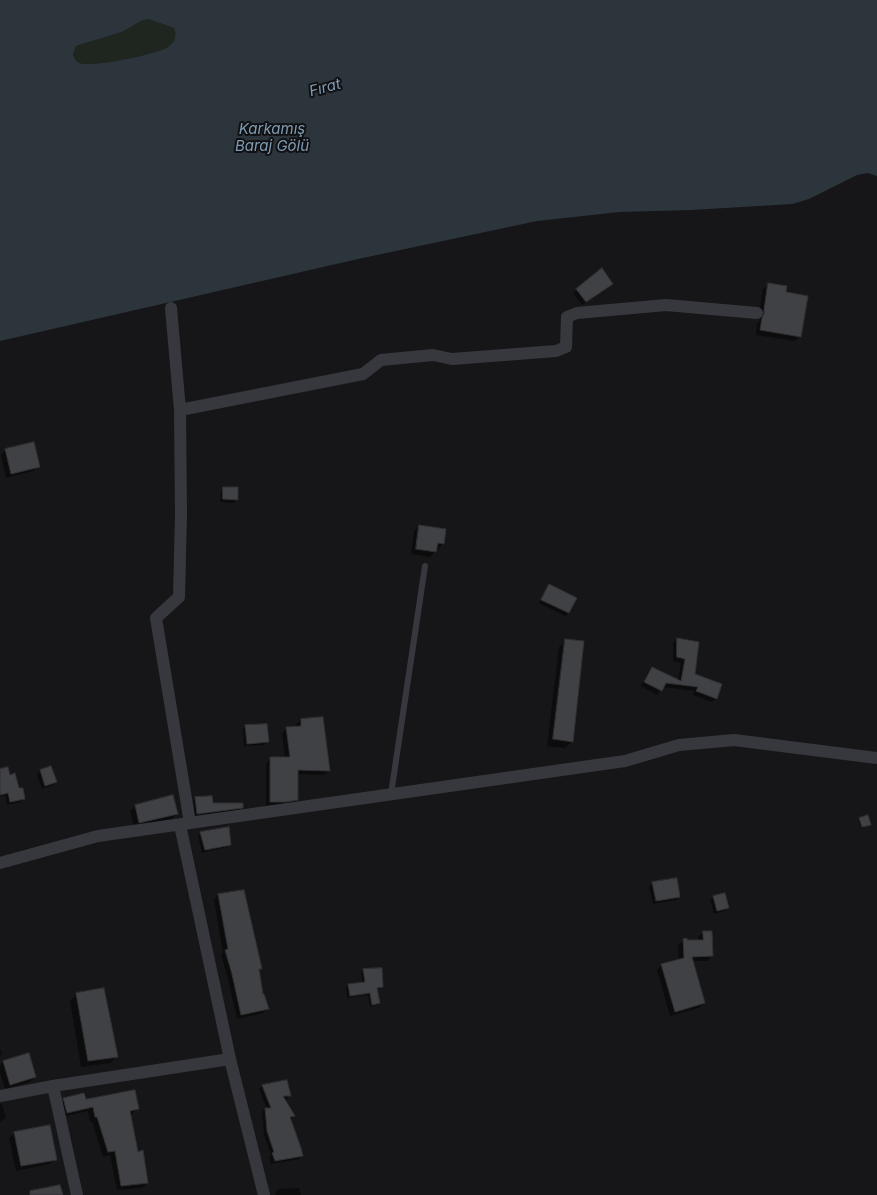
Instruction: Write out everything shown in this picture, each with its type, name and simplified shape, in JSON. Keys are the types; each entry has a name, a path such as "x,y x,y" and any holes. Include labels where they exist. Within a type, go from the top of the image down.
{"street":[{"path":"180,410 363,374 380,360 433,355 452,359 556,351 566,347 568,316 578,313 666,305 757,313"},
{"path":"171,308 180,410 181,514 179,597 156,618 185,824 230,1059 264,1195"},
{"path":"0,863 98,836 625,761 679,745 734,740 877,758"},
{"path":"0,1096 53,1086 230,1059"},
{"path":"53,1086 77,1195"}],"lane":[{"path":"391,794 425,566"}],"shaded area":[{"path":"148,19 174,28 175,39 168,47 152,53 110,62 87,64 77,62 73,54 76,46 122,32 141,21"}],"water":[{"name":"Karkamış Baraj Gölü","path":"0,0 877,0 877,176 868,173 857,175 809,199 792,204 691,210 619,212 537,221 358,259 0,341","holes":["148,19 174,28 175,39 172,43 168,47 152,53 124,60 97,64 77,62 73,54 76,46 122,32 141,21"]}],"building":[{"path":"602,268 613,284 586,302 576,289"},
{"path":"768,283 787,286 786,292 808,296 801,337 760,330 764,314"},
{"path":"34,442 40,467 11,474 5,449"},
{"path":"223,487 238,487 238,500 223,499"},
{"path":"419,525 446,529 444,544 438,543 436,552 416,549"},
{"path":"549,584 577,598 569,613 541,600"},
{"path":"677,638 699,642 695,674 722,684 717,699 696,691 698,687 666,683 662,691 644,682 652,667 681,681 685,659 677,657"},
{"path":"565,639 584,641 573,742 553,739"},
{"path":"323,717 330,771 298,770 298,800 270,802 270,757 290,757 286,727 301,726 301,719"},
{"path":"267,724 269,742 247,744 245,725"},
{"path":"51,766 57,782 45,786 40,770"},
{"path":"8,767 10,775 15,773 19,788 23,788 25,799 10,802 8,793 0,795 0,769"},
{"path":"173,795 178,814 139,823 135,805"},
{"path":"212,796 213,803 243,803 243,808 197,814 195,797"},
{"path":"868,815 871,825 862,827 859,818"},
{"path":"229,827 231,845 205,850 200,832"},
{"path":"677,878 680,897 656,901 652,882"},
{"path":"244,890 262,969 259,969 263,994 269,1009 241,1015 225,950 228,949 218,894"},
{"path":"725,893 729,908 717,911 713,896"},
{"path":"703,931 712,931 713,956 692,957 705,1003 675,1012 661,964 684,958 683,939 703,940"},
{"path":"382,968 383,987 377,988 380,1003 372,1005 370,993 350,996 348,984 365,982 363,969"},
{"path":"104,988 118,1057 88,1061 76,993"},
{"path":"29,1053 36,1077 10,1085 3,1061"},
{"path":"287,1080 291,1096 283,1096 295,1116 290,1117 303,1156 275,1161 272,1153 274,1152 267,1131 265,1108 271,1108 262,1085"},
{"path":"135,1090 139,1109 130,1111 138,1152 143,1150 148,1183 121,1186 115,1151 108,1152 97,1117 95,1117 93,1107 67,1113 63,1098 84,1093 86,1099"},
{"path":"50,1125 57,1160 21,1166 14,1132"},
{"path":"60,1185 63,1195 30,1195 30,1191"}],"water label":[{"name":"Fırat","path":"325,88"}]}
